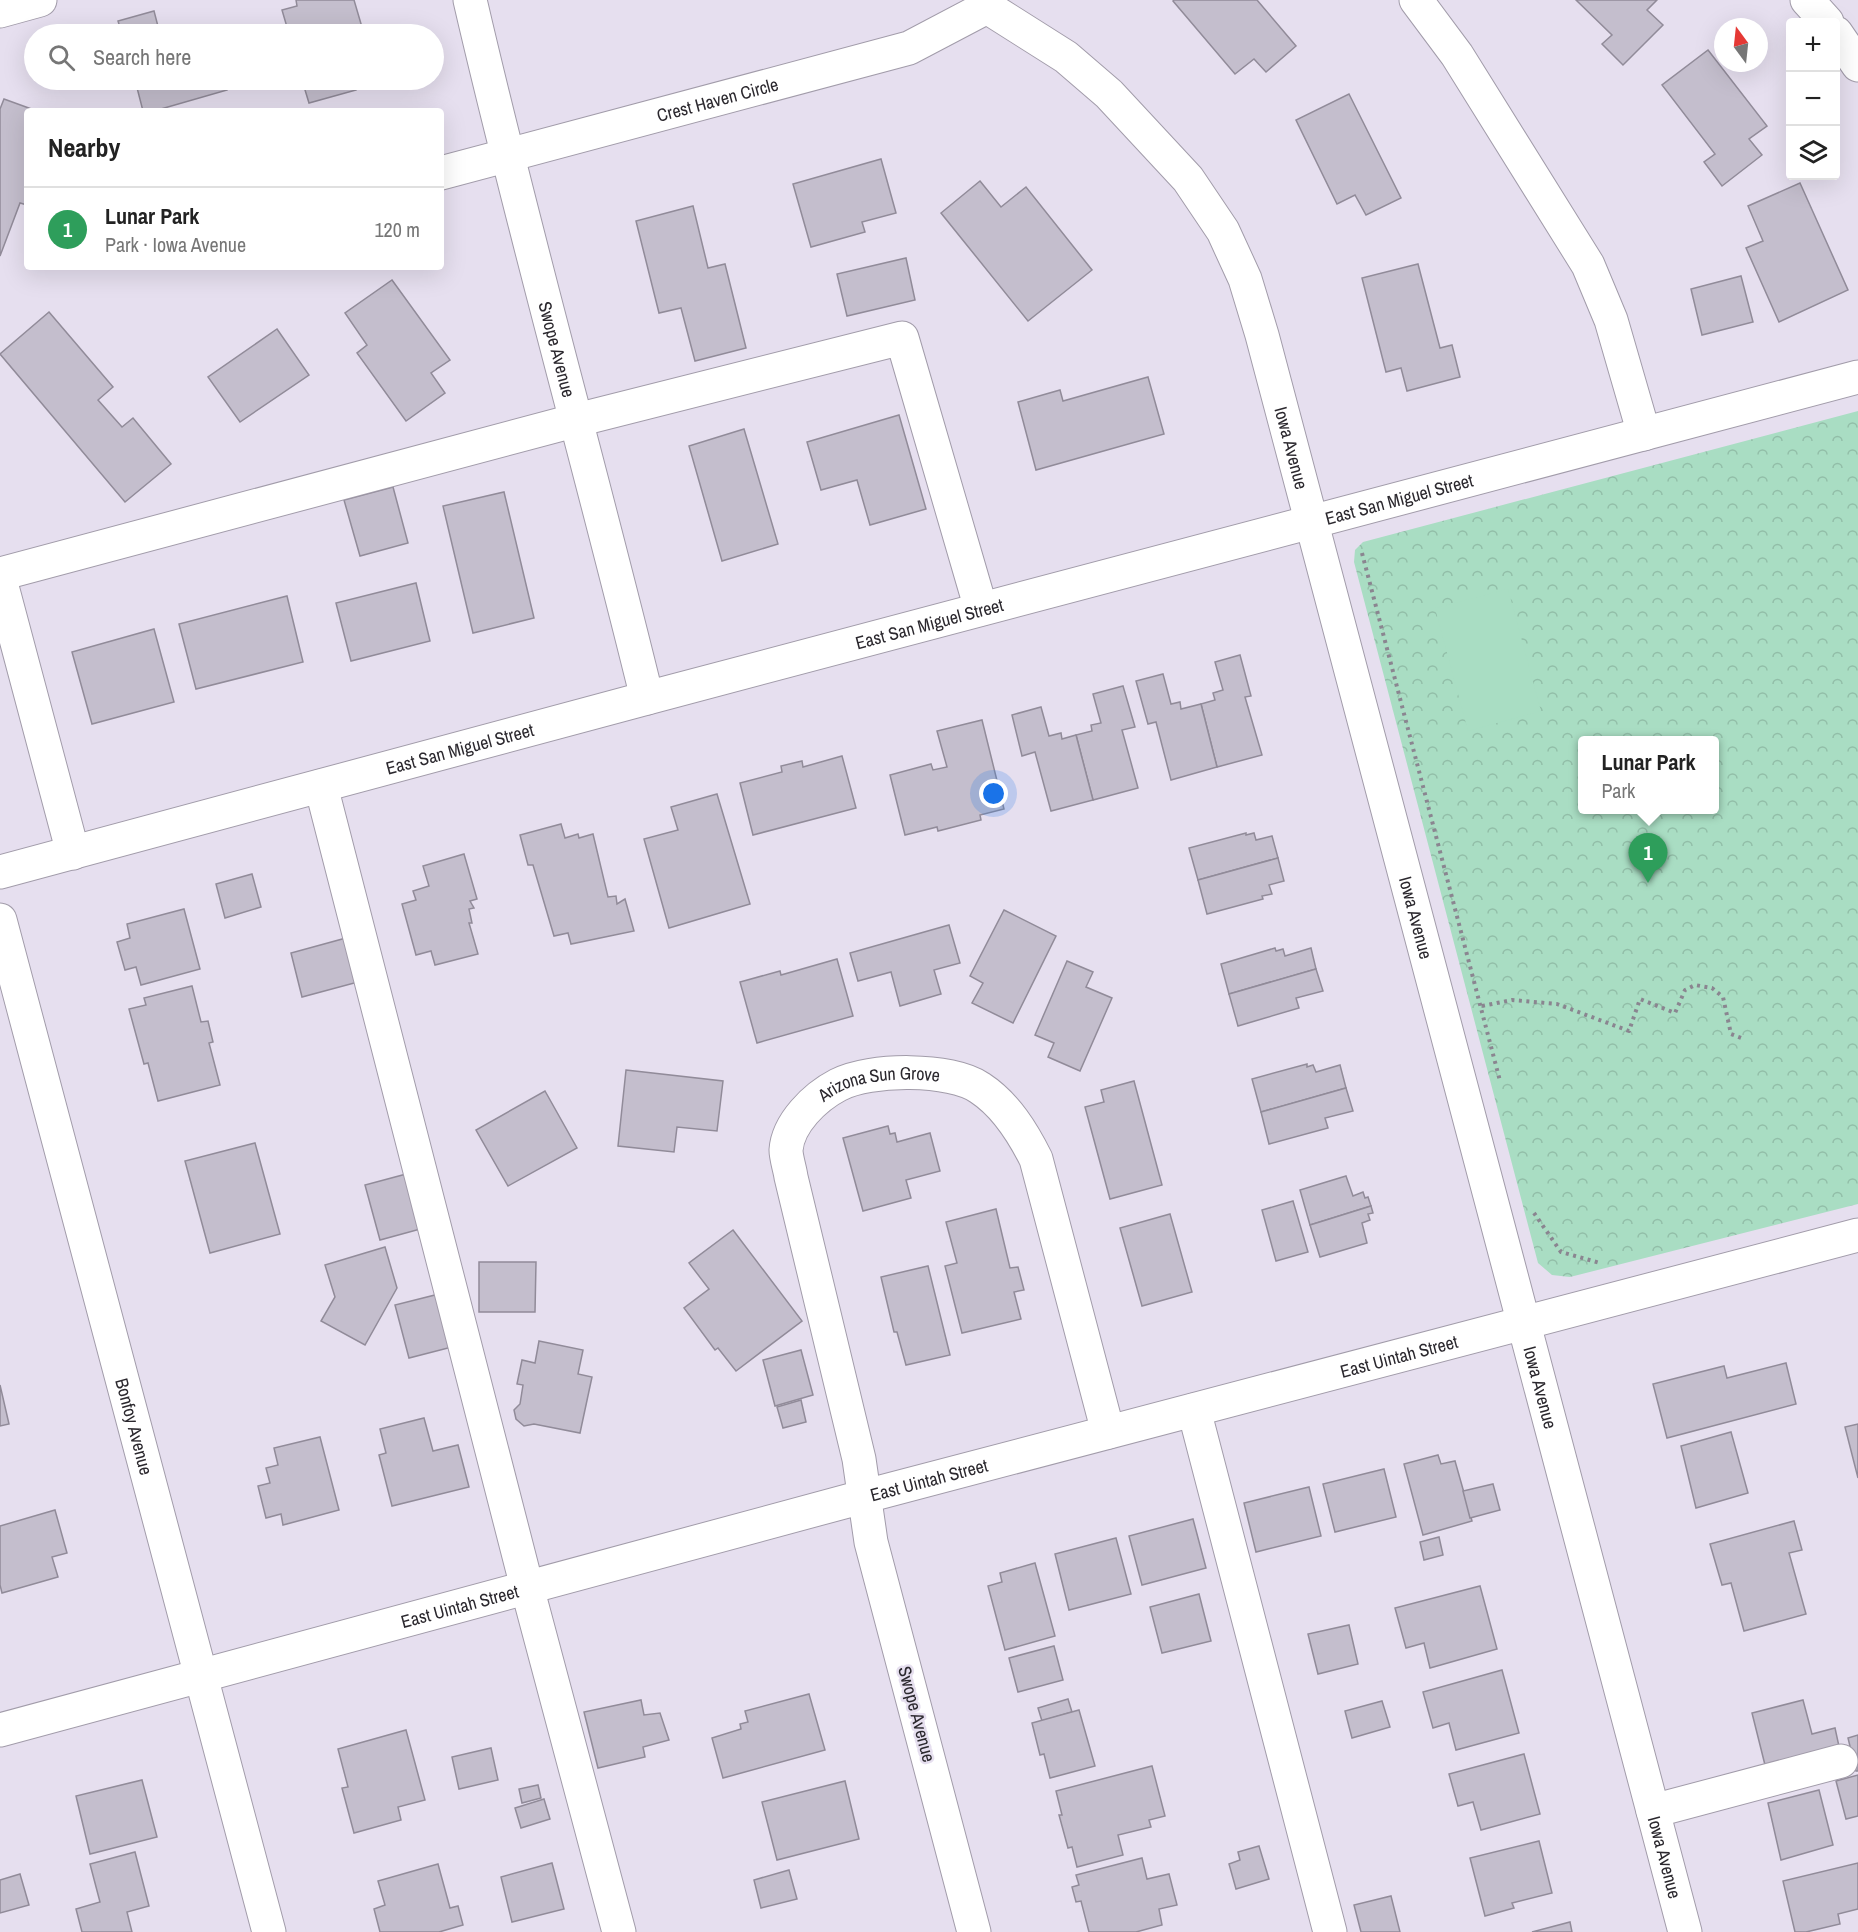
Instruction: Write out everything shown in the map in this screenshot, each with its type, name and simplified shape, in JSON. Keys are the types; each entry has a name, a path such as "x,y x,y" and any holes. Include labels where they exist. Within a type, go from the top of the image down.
{"street":[{"path":"0,10 40,0"},
{"name":"Swope Avenue","path":"470,0 506,156 577,420 647,698"},
{"path":"1416,0 1457,55 1588,266 1611,320 1644,434"},
{"path":"1807,0 1823,18"},
{"name":"Crest Haven Circle","path":"444,172 909,48 987,3"},
{"name":"Iowa Avenue","path":"987,3 1066,57 1109,94 1188,179 1223,231 1245,279 1262,335 1685,1932"},
{"path":"1840,39 1858,65"},
{"path":"0,574 577,420 902,338 981,609"},
{"name":"East San Miguel Street","path":"0,872 1858,377"},
{"path":"0,579 73,853"},
{"path":"321,786 527,1587 619,1932"},
{"name":"Bonfoy Avenue","path":"0,920 269,1932"},
{"name":"Arizona Sun Grove","path":"866,1496 786,1150 794,1125 813,1103 839,1084 868,1076 907,1072 945,1075 980,1088 1020,1128 1036,1159 1108,1432"},
{"name":"East Uintah Street","path":"0,1730 866,1496 1858,1235"},
{"path":"1194,1410 1330,1932"},
{"name":"Swope Avenue","path":"866,1496 871,1542 974,1932"},
{"path":"1653,1811 1841,1761"}],"path":[{"path":"1362,553 1482,1006 1501,1086"},
{"path":"1482,1006 1512,999 1557,1004 1629,1031 1640,999 1675,1013 1685,990 1695,985 1712,988 1723,997 1731,1034 1744,1039"},
{"path":"1532,1211 1561,1252 1597,1264 1608,1261"}],"green space":[{"path":"1858,411 1858,1204 1570,1277 1552,1275 1538,1263 1354,562 1355,550 1363,542"},
{"path":"1508,589 1541,711 1468,731 1435,608"}],"building":[{"path":"296,0 354,0 361,24 286,24 282,10 297,6"},
{"path":"1174,0 1257,0 1296,46 1266,72 1254,59 1235,74"},
{"path":"1576,0 1657,0 1647,10 1663,25 1623,65 1602,44 1612,35"},
{"path":"154,11 157,24 119,24 118,21"},
{"path":"1708,50 1714,58 1714,72 1725,72 1767,126 1749,139 1762,155 1722,186 1704,162 1715,154 1662,85"},
{"path":"138,90 227,90 164,108 142,108"},
{"path":"305,90 356,90 309,103"},
{"path":"1349,94 1401,198 1366,215 1355,195 1337,204 1296,120"},
{"path":"4,99 29,108 24,108 24,204 20,203 0,256 0,109"},
{"path":"881,159 896,213 862,222 865,232 811,247 793,184"},
{"path":"980,181 1001,207 1026,187 1092,270 1028,321 941,213"},
{"path":"1800,183 1848,290 1779,322 1746,248 1763,241 1748,206"},
{"path":"693,206 708,268 725,264 746,348 695,361 681,308 659,313 636,221"},
{"path":"906,258 915,300 847,316 837,274"},
{"path":"1418,264 1440,348 1452,345 1460,377 1407,391 1401,368 1386,372 1362,278"},
{"path":"1741,276 1753,322 1702,335 1691,289"},
{"path":"392,280 450,360 431,373 445,393 406,421 357,353 367,345 345,313"},
{"path":"49,312 113,387 98,400 122,427 133,418 171,464 125,502 0,354"},
{"path":"277,329 309,375 240,422 208,377"},
{"path":"1148,377 1164,434 1036,470 1018,402 1060,390 1063,401"},
{"path":"899,415 926,509 870,525 857,480 821,490 807,442"},
{"path":"744,429 778,544 722,561 689,446"},
{"path":"393,487 408,543 360,556 344,500"},
{"path":"504,492 534,618 473,633 443,506"},
{"path":"416,583 430,641 351,661 336,603"},
{"path":"287,596 303,662 196,689 179,624"},
{"path":"154,629 174,702 92,724 72,652"},
{"path":"1240,655 1251,696 1245,697 1262,755 1217,767 1201,704 1215,700 1213,693 1223,690 1215,662"},
{"path":"1163,674 1171,704 1180,702 1181,709 1201,704 1217,767 1171,780 1156,722 1148,724 1136,681"},
{"path":"1123,686 1135,727 1122,730 1138,788 1093,800 1076,735 1092,731 1091,725 1101,723 1093,694"},
{"path":"1041,707 1049,736 1061,733 1062,739 1076,735 1093,800 1051,811 1035,752 1022,756 1012,715"},
{"path":"982,720 1004,809 980,815 981,820 938,831 937,827 905,835 890,775 931,764 933,770 947,767 937,731"},
{"path":"842,756 856,808 753,835 740,783 782,772 781,766 802,761 803,767"},
{"path":"717,794 750,904 669,928 644,839 678,830 671,807"},
{"path":"561,824 565,838 578,834 579,838 593,834 608,897 616,896 617,904 625,899 634,931 571,944 568,933 554,936 533,865 528,865 520,835"},
{"path":"1246,833 1246,835 1254,833 1256,840 1272,836 1278,858 1198,880 1189,848"},
{"path":"464,854 477,899 470,901 474,908 469,909 472,923 469,923 478,954 435,965 431,951 416,955 402,904 416,900 413,891 429,886 423,866"},
{"path":"1278,858 1284,881 1269,885 1272,894 1262,896 1263,899 1207,914 1198,880"},
{"path":"252,874 261,907 225,918 216,884"},
{"path":"184,909 200,969 141,985 136,967 125,970 117,942 130,938 127,924"},
{"path":"1004,910 1056,936 1013,1023 972,1003 983,983 970,976"},
{"path":"949,925 960,963 934,970 941,994 900,1006 891,972 858,981 850,953"},
{"path":"346,938 358,982 302,997 291,953"},
{"path":"1275,948 1276,951 1283,949 1285,956 1311,948 1316,969 1229,994 1221,964"},
{"path":"837,959 853,1016 757,1043 740,982 780,971 781,975"},
{"path":"1067,961 1093,972 1086,987 1112,998 1080,1071 1048,1057 1054,1043 1035,1035"},
{"path":"1316,969 1323,991 1296,998 1299,1008 1238,1026 1229,994"},
{"path":"192,986 201,1022 208,1021 213,1042 209,1043 220,1085 158,1101 148,1063 144,1064 129,1009 146,1005 144,998"},
{"path":"1307,1064 1307,1067 1313,1065 1316,1072 1340,1065 1346,1088 1261,1112 1252,1079"},
{"path":"626,1070 723,1081 717,1131 677,1127 674,1152 618,1146"},
{"path":"1134,1081 1162,1185 1110,1199 1085,1107 1104,1102 1101,1090"},
{"path":"1346,1088 1353,1111 1325,1118 1328,1128 1269,1144 1261,1112"},
{"path":"545,1091 577,1148 508,1186 476,1130"},
{"path":"888,1126 890,1134 895,1133 897,1142 930,1133 940,1171 906,1180 911,1198 863,1211 843,1138"},
{"path":"255,1143 280,1234 210,1253 185,1161"},
{"path":"410,1173 424,1228 380,1240 365,1185"},
{"path":"1346,1176 1353,1196 1363,1192 1365,1198 1368,1197 1371,1206 1310,1225 1300,1190"},
{"path":"1293,1201 1308,1252 1276,1261 1262,1210"},
{"path":"1371,1206 1373,1213 1368,1214 1370,1220 1362,1223 1367,1243 1320,1257 1310,1225"},
{"path":"996,1209 1010,1268 1018,1267 1024,1290 1014,1292 1021,1319 962,1333 945,1266 957,1263 946,1222"},
{"path":"1170,1214 1192,1292 1142,1306 1120,1228"},
{"path":"733,1230 802,1321 736,1371 718,1348 715,1350 684,1308 709,1289 689,1263"},
{"path":"385,1247 397,1288 365,1345 321,1321 335,1297 325,1265"},
{"path":"479,1262 536,1262 535,1312 479,1312"},
{"path":"928,1266 950,1355 906,1365 897,1332 894,1332 881,1277"},
{"path":"439,1294 452,1347 409,1358 395,1305"},
{"path":"539,1341 583,1350 578,1374 592,1377 580,1433 534,1424 524,1426 516,1419 514,1410 520,1404 523,1385 517,1384 522,1360 535,1363"},
{"path":"801,1350 813,1395 775,1406 763,1360"},
{"path":"1786,1363 1796,1404 1667,1438 1653,1384 1724,1366 1727,1378"},
{"path":"0,1385 9,1424 0,1426"},
{"path":"801,1400 806,1422 783,1428 777,1407"},
{"path":"424,1418 433,1451 458,1445 469,1487 392,1506 379,1455 386,1453 380,1429"},
{"path":"1858,1424 1858,1478 1845,1427"},
{"path":"1731,1432 1748,1493 1696,1508 1681,1446"},
{"path":"320,1437 339,1510 283,1525 281,1514 266,1518 258,1486 270,1483 266,1468 278,1465 274,1448"},
{"path":"1438,1455 1441,1464 1455,1461 1472,1521 1423,1535 1404,1464"},
{"path":"1384,1469 1396,1517 1335,1532 1323,1484"},
{"path":"1493,1484 1500,1510 1470,1518 1463,1491"},
{"path":"1309,1487 1321,1536 1256,1552 1244,1503"},
{"path":"55,1510 67,1553 52,1557 58,1577 2,1593 0,1526"},
{"path":"1193,1519 1206,1568 1142,1585 1129,1536"},
{"path":"1794,1521 1802,1550 1789,1553 1806,1614 1744,1631 1731,1583 1722,1585 1710,1544"},
{"path":"1439,1537 1443,1555 1424,1560 1420,1542"},
{"path":"1116,1538 1131,1594 1069,1610 1055,1554"},
{"path":"1035,1563 1055,1636 1005,1650 988,1586 1002,1582 1000,1573"},
{"path":"1480,1586 1497,1649 1430,1668 1424,1643 1406,1648 1395,1608"},
{"path":"1199,1594 1211,1641 1162,1653 1150,1607"},
{"path":"1349,1625 1358,1664 1318,1674 1308,1634"},
{"path":"1054,1646 1063,1680 1018,1692 1009,1658"},
{"path":"1502,1670 1519,1733 1456,1750 1449,1723 1433,1728 1423,1692"},
{"path":"809,1694 825,1750 723,1778 712,1738 741,1729 740,1724 748,1722 745,1711"},
{"path":"1068,1699 1072,1712 1042,1721 1038,1708"},
{"path":"641,1700 644,1715 660,1713 669,1740 643,1747 645,1757 598,1768 584,1712"},
{"path":"1803,1700 1812,1734 1835,1728 1840,1751 1767,1773 1752,1713"},
{"path":"1382,1701 1390,1727 1352,1738 1345,1711"},
{"path":"1079,1710 1095,1766 1050,1778 1044,1754 1040,1755 1032,1723"},
{"path":"406,1730 425,1800 398,1807 401,1820 354,1833 342,1788 348,1787 338,1749"},
{"path":"1858,1735 1858,1771 1856,1771 1848,1738"},
{"path":"491,1748 498,1780 459,1789 452,1757"},
{"path":"1524,1754 1540,1814 1481,1830 1473,1802 1458,1806 1449,1774"},
{"path":"1152,1766 1165,1816 1149,1820 1151,1827 1118,1835 1123,1855 1077,1867 1072,1847 1068,1848 1059,1815 1062,1815 1056,1791"},
{"path":"1858,1775 1858,1816 1846,1819 1836,1781"},
{"path":"142,1780 157,1837 90,1854 76,1796"},
{"path":"845,1781 859,1839 777,1860 762,1802"},
{"path":"538,1785 541,1798 522,1803 519,1789"},
{"path":"1819,1790 1833,1845 1781,1860 1768,1803"},
{"path":"544,1799 550,1819 521,1828 515,1808"},
{"path":"1539,1841 1552,1893 1512,1903 1514,1908 1485,1916 1470,1858"},
{"path":"1259,1846 1269,1879 1236,1889 1229,1864 1240,1860 1238,1852"},
{"path":"135,1852 149,1906 127,1912 132,1932 82,1932 76,1909 100,1902 90,1864"},
{"path":"1142,1858 1147,1879 1169,1874 1177,1905 1159,1909 1162,1925 1136,1932 1089,1932 1081,1901 1076,1902 1072,1887 1079,1885 1076,1875"},
{"path":"552,1863 564,1909 512,1922 501,1877"},
{"path":"1858,1863 1858,1909 1838,1914 1840,1924 1806,1932 1795,1932 1783,1881"},
{"path":"438,1864 450,1908 458,1906 463,1925 439,1932 380,1932 374,1909 385,1905 378,1881"},
{"path":"789,1870 797,1899 761,1908 754,1880"},
{"path":"20,1874 29,1905 0,1913 0,1880"},
{"path":"1391,1896 1400,1932 1361,1932 1354,1905"},
{"path":"1570,1922 1572,1932 1532,1932"}],"place":[{"name":"Lunar Park","path":"1648,883"}]}
